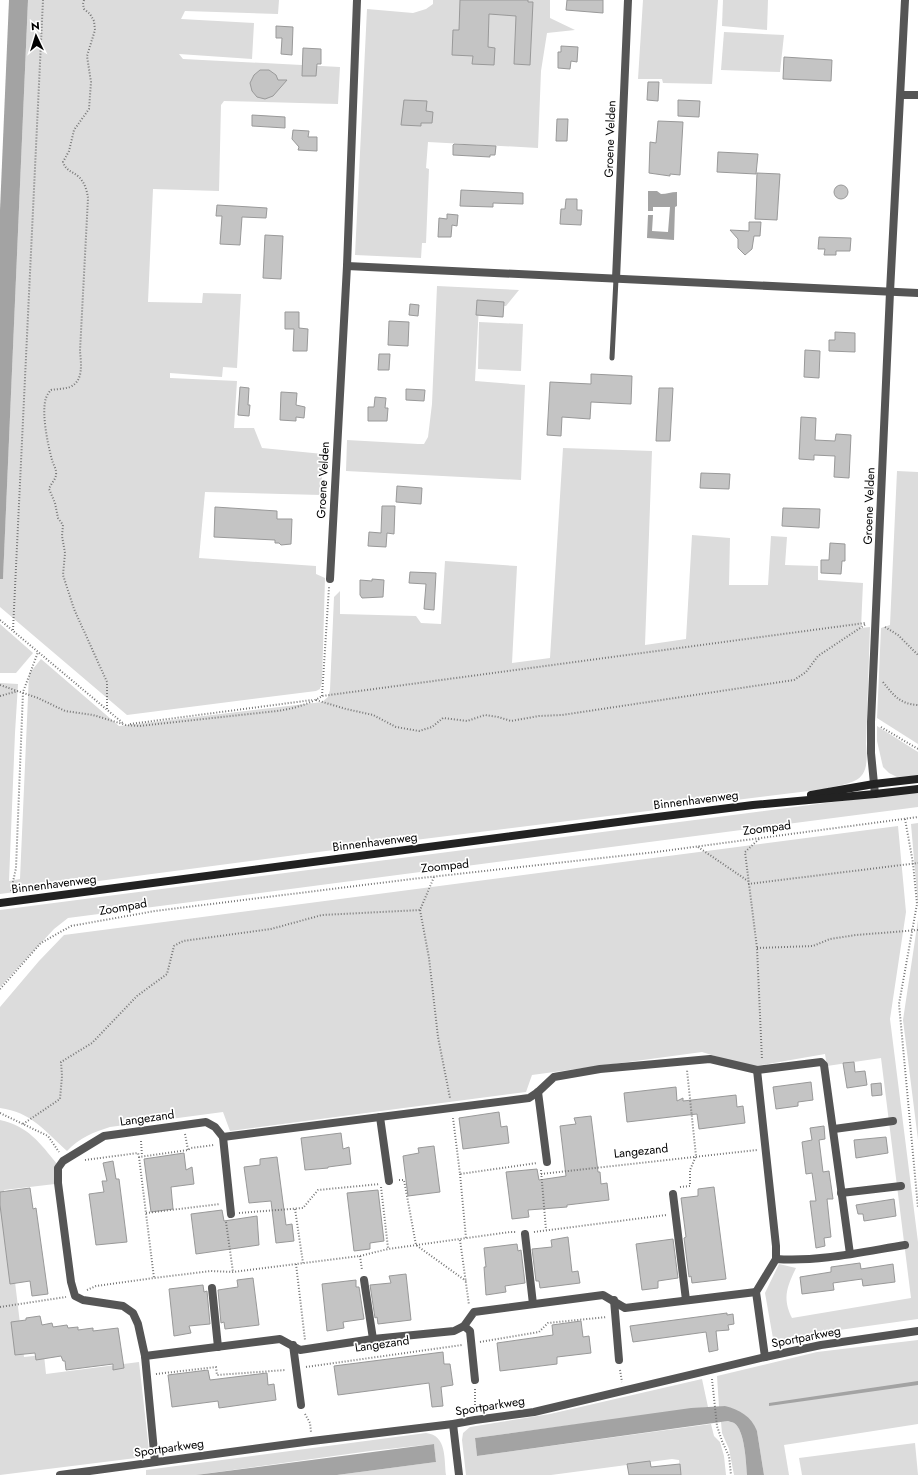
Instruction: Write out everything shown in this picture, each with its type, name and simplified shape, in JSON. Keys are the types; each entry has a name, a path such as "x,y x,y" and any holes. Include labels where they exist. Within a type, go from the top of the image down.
{"street":[{"name":"Groene Velden","path":"330,579 346,266 357,0"},
{"name":"Groene Velden","path":"616,279 628,0"},
{"name":"Groene Velden","path":"875,794 871,753 871,722 890,292 905,0"},
{"path":"901,95 918,95"},
{"path":"346,266 918,293"},
{"name":"Binnenhavenweg","path":"753,805 874,784 918,779"},
{"name":"Binnenhavenweg","path":"4,903 753,805 918,789"},
{"path":"231,1214 223,1140 452,1107 529,1098 554,1077 600,1069 710,1058 759,1070 821,1062 824,1065 834,1129 850,1254"},
{"path":"759,1070 765,1149 776,1246 776,1259 756,1292 765,1356"},
{"path":"538,1092 547,1162"},
{"path":"380,1117 389,1181"},
{"path":"834,1129 893,1121"},
{"name":"Langezand","path":"63,1160 104,1136 206,1122 215,1126 223,1140"},
{"path":"63,1160 58,1168 58,1183 71,1282 75,1296 83,1300 123,1306 133,1312 138,1324 145,1356 155,1462"},
{"path":"841,1193 901,1186"},
{"path":"674,1194 686,1300"},
{"path":"525,1234 533,1304"},
{"path":"776,1259 794,1260 850,1254 905,1245"},
{"name":"Langezand","path":"364,1280 373,1339"},
{"path":"212,1288 218,1347"},
{"path":"475,1380 470,1331 464,1326 474,1312 604,1296 614,1300 625,1308 756,1292"},
{"path":"614,1300 619,1360"},
{"name":"Langezand","path":"145,1356 280,1339 300,1350 373,1339 454,1330 464,1326"},
{"name":"Sportparkweg","path":"60,1475 312,1441 453,1424 534,1412 765,1356 821,1345 918,1331"},
{"path":"293,1345 301,1406"},
{"path":"453,1424 460,1475"}],"lane":[{"path":"612,358 616,279"}],"path":[{"path":"12,630 44,0"},
{"path":"84,0 84,9 94,20 95,30 87,56 91,82 89,109 74,130 69,151 63,162 65,167 83,183 87,191 88,198 80,351 81,371 75,384 68,387 50,390 46,397 44,406 48,442 56,473 55,481 51,484 49,489 55,503 58,518 63,524 62,536 65,553 63,575 74,609 107,682 107,709"},
{"path":"322,696 330,579"},
{"path":"0,620 126,725 316,700 373,715 396,727 419,731 432,727 443,718 467,721 485,715 511,721 539,716 562,715 794,680 806,672 818,656 868,622 322,696 316,700 288,710 140,726 126,725 93,715 64,711 0,684"},
{"path":"876,621 898,635 918,655"},
{"path":"4,903 16,868 21,692 38,652"},
{"path":"874,670 893,695 906,704 918,705"},
{"path":"0,696 21,692"},
{"path":"871,722 918,749"},
{"name":"Zoompad","path":"0,989 41,943 71,926 155,911 697,846 918,817"},
{"path":"905,818 917,904 899,1004 918,1208"},
{"path":"759,838 745,852 757,948 759,1070"},
{"path":"697,846 748,883 918,863"},
{"path":"434,877 420,910 429,958 438,1037 452,1107 466,1238"},
{"path":"23,1124 60,1099 62,1062 92,1043 137,996 167,974 174,946 183,941 271,929 322,915 420,910"},
{"path":"757,948 813,946 830,939 856,934 918,930"},
{"path":"674,1194 670,1188 690,1186 690,1170 696,1156 686,1061"},
{"path":"0,1113 48,1136 63,1160"},
{"path":"184,1125 188,1150"},
{"path":"140,1131 142,1156"},
{"path":"139,1157 188,1150 223,1140"},
{"name":"Langezand","path":"541,1174 765,1149"},
{"path":"73,1155 78,1161 138,1153 154,1278"},
{"path":"460,1174 547,1162"},
{"path":"546,1230 541,1170 547,1162"},
{"path":"233,1272 225,1216 231,1214 303,1208 318,1190 380,1184 389,1181 404,1180 416,1245 466,1281"},
{"path":"380,1184 388,1249"},
{"path":"146,1213 229,1202"},
{"path":"295,1209 303,1263"},
{"path":"0,1307 75,1296 96,1286 154,1278 211,1271 233,1272 360,1256 388,1249 510,1232 525,1234 546,1230 676,1214"},
{"path":"460,1239 469,1304 474,1312"},
{"path":"360,1256 364,1280"},
{"path":"296,1264 306,1349"},
{"name":"Langezand","path":"147,1374 216,1367 217,1375 296,1369 472,1344 539,1332 548,1323 615,1316"},
{"path":"619,1360 622,1391"},
{"path":"711,1370 717,1426 729,1456 731,1475"},
{"path":"475,1380 475,1420"},
{"path":"301,1406 310,1423 312,1441"}],"shaded area":[{"path":"9,0 28,0 3,579 0,579 0,210"},
{"path":"28,0 279,0 278,14 185,11 181,19 254,23 252,59 179,54 183,59 340,67 338,104 224,101 221,105 219,191 153,189 148,302 202,303 203,293 241,294 237,368 223,367 222,377 170,373 170,378 237,381 234,428 254,428 262,448 323,454 321,495 205,492 199,558 316,566 316,574 325,578 322,682 320,689 316,691 127,715 0,607 0,579 3,578"},
{"path":"433,0 550,0 550,18 575,30 547,33 541,71 538,148 428,142 426,168 429,169 426,243 422,243 421,258 355,255 367,9 413,13 426,9 433,4"},
{"path":"643,0 718,0 712,84 663,83 662,79 638,79"},
{"path":"723,0 768,0 767,30 722,26"},
{"path":"724,32 784,35 780,72 721,70"},
{"path":"648,191 657,191 661,194 677,192 674,240 647,238 648,215 653,215 652,231 668,232 670,207 653,207 653,211 648,211"},
{"path":"437,286 519,290 506,306 479,305 475,381 525,385 521,480 346,471 347,440 424,444 428,437 432,404"},
{"path":"479,322 523,324 521,371 478,369"},
{"path":"563,448 652,451 645,645 686,639 692,535 730,538 729,585 768,585 771,536 787,537 785,565 818,566 818,580 863,583 861,628 870,627 866,744 867,757 866,766 859,778 853,782 825,789 318,852 0,894 0,683 18,684 9,881 20,879 29,674 41,659 119,726 322,702 328,697 330,690 334,597 340,591 340,614 416,616 421,623 441,624 445,561 517,566 512,663 550,658"},
{"path":"897,471 918,472 918,744 877,718 881,628 890,625"},
{"path":"0,624 33,653 16,673 0,673"},
{"path":"877,726 918,752 918,776 897,777 889,773 883,767 877,741"},
{"path":"918,791 918,807 68,918 54,929 0,987 0,910"},
{"path":"918,823 918,906 911,824"},
{"path":"898,826 906,912 890,1019 918,1242 918,1319 832,1331 774,1344 765,1293 779,1264 796,1268 788,1287 786,1298 792,1318 911,1298 881,1058 827,1066 825,1054 750,1067 702,1052 532,1075 526,1092 230,1131 223,1112 110,1127 87,1136 67,1151 29,1118 11,1110 0,1108 0,1007 39,961 64,935"},
{"path":"918,920 918,1140 903,1020"},
{"path":"0,1120 18,1126 33,1136 57,1164 55,1184 4,1190 24,1357 44,1355 46,1374 139,1362 149,1450 144,1457 0,1475"},
{"path":"918,1340 918,1424 784,1445 789,1475 764,1475 757,1431 725,1406 719,1407 717,1376 817,1352"},
{"path":"702,1379 708,1407 475,1438 477,1456 711,1424 714,1436 720,1442 724,1456 726,1475 681,1475 679,1460 672,1459 551,1475 466,1475 462,1440 463,1433 470,1427 550,1414"},
{"path":"918,1381 918,1385 769,1406 769,1403"},
{"path":"725,1406 744,1414 755,1426 764,1475 747,1475 741,1432 734,1423 728,1421 477,1456 475,1438 691,1408"},
{"path":"728,1421 734,1423 741,1432 747,1475 734,1475 729,1449 722,1433 721,1422"},
{"path":"426,1433 438,1438 441,1443 446,1475 337,1475 436,1462 434,1444 370,1451 196,1475 146,1475 146,1470"},
{"path":"915,1443 918,1475 802,1475 799,1458"},
{"path":"434,1444 436,1462 337,1475 196,1475"}],"building":[{"path":"460,0 528,0 528,2 533,2 530,65 514,64 516,16 489,14 488,47 495,48 494,65 472,64 473,56 452,55 453,30 459,30"},
{"path":"567,0 603,0 603,13 566,10"},
{"path":"276,26 293,27 292,55 281,54 282,38 276,38"},
{"path":"561,46 578,47 577,62 571,61 570,69 558,68 558,52 561,52"},
{"path":"303,48 321,49 321,64 317,64 316,76 302,76"},
{"path":"784,57 832,60 831,81 783,79"},
{"path":"260,70 269,70 276,75 278,80 287,80 273,96 265,99 257,97 252,91 250,83 254,75"},
{"path":"648,82 659,82 658,101 647,100"},
{"path":"404,100 427,101 426,111 433,112 432,123 421,123 421,126 401,125"},
{"path":"678,100 700,101 699,117 678,116"},
{"path":"252,115 285,117 285,128 252,126"},
{"path":"557,119 568,119 567,141 556,141"},
{"path":"658,121 683,122 680,175 670,174 670,176 649,173 650,142 656,143"},
{"path":"293,130 309,131 308,137 317,137 317,151 298,150 299,147 292,139"},
{"path":"454,144 496,146 495,155 490,155 490,157 453,155"},
{"path":"718,152 758,154 756,174 717,172"},
{"path":"757,173 780,174 777,220 755,219"},
{"path":"838,185 844,185 848,189 848,195 844,199 838,199 834,195 834,189"},
{"path":"461,190 523,193 523,204 493,203 493,207 460,206"},
{"path":"566,199 577,199 577,210 582,210 581,225 560,224 561,209 565,209"},
{"path":"217,205 267,208 266,218 242,217 240,245 220,244 222,216 216,216"},
{"path":"447,214 458,215 457,226 452,225 451,237 438,237 439,218 447,219"},
{"path":"749,222 761,222 760,236 754,236 752,249 745,255 738,248 738,239 730,230 749,231"},
{"path":"265,235 283,236 281,279 263,278"},
{"path":"819,237 851,238 850,251 836,251 836,255 824,255 825,249 818,249"},
{"path":"477,300 504,302 503,317 476,315"},
{"path":"410,304 419,305 418,316 409,315"},
{"path":"285,312 299,312 299,328 308,329 307,351 293,351 294,329 285,329"},
{"path":"389,321 409,322 408,346 388,345"},
{"path":"835,332 855,333 855,352 829,351 829,340 835,340"},
{"path":"805,350 820,351 819,378 804,377"},
{"path":"379,354 390,354 389,370 378,370"},
{"path":"591,374 632,376 631,404 591,402 590,419 562,417 561,436 547,435 550,382 591,384"},
{"path":"240,387 249,388 249,416 238,415"},
{"path":"659,388 673,388 670,441 656,441"},
{"path":"406,389 425,390 424,401 406,400"},
{"path":"281,392 297,393 296,405 305,407 304,418 296,417 296,421 280,420"},
{"path":"375,397 386,398 385,408 388,408 387,421 368,421 368,407 374,407"},
{"path":"801,417 816,418 815,440 835,441 836,434 851,435 849,478 834,477 835,456 814,455 814,460 799,459"},
{"path":"701,473 730,474 729,489 700,488"},
{"path":"397,486 422,488 421,504 396,502"},
{"path":"382,506 395,506 394,534 387,533 386,547 368,546 369,532 381,533"},
{"path":"215,507 277,511 277,519 292,519 291,544 281,545 279,543 275,543 275,540 214,537"},
{"path":"783,508 820,509 819,528 782,526"},
{"path":"830,543 845,544 845,561 842,561 841,574 821,573 821,560 829,560"},
{"path":"410,572 436,573 434,610 424,609 426,584 409,583"},
{"path":"372,579 384,580 383,597 362,598 360,595 360,580 372,581"},
{"path":"854,1062 855,1072 865,1071 867,1085 847,1088 843,1063"},
{"path":"811,1082 813,1100 798,1102 798,1106 776,1109 773,1087"},
{"path":"881,1083 882,1095 872,1096 871,1084"},
{"path":"676,1087 677,1101 683,1098 683,1101 736,1095 737,1107 743,1106 745,1123 699,1129 697,1114 627,1122 624,1093"},
{"path":"499,1112 501,1127 507,1126 509,1143 463,1149 459,1118"},
{"path":"591,1116 598,1172 600,1172 601,1184 607,1183 609,1200 567,1205 567,1207 528,1210 529,1217 512,1219 506,1172 537,1169 539,1180 566,1176 560,1126 576,1124 574,1118"},
{"path":"824,1126 825,1139 819,1140 823,1172 829,1171 833,1199 827,1199 831,1237 824,1238 825,1246 816,1248 810,1201 816,1201 812,1173 806,1174 802,1142 812,1140 810,1128"},
{"path":"341,1133 343,1149 349,1147 351,1164 305,1170 301,1138"},
{"path":"886,1137 888,1153 856,1158 854,1140"},
{"path":"434,1146 440,1192 408,1196 403,1156 419,1153 418,1148"},
{"path":"184,1153 186,1170 192,1167 194,1184 171,1187 173,1209 151,1212 144,1159"},
{"path":"277,1157 286,1225 292,1224 294,1241 276,1243 271,1201 249,1203 244,1167 260,1165 260,1159"},
{"path":"113,1161 116,1179 119,1179 127,1242 96,1245 89,1194 104,1192 102,1181 107,1181 103,1163"},
{"path":"714,1187 726,1279 692,1283 691,1276 689,1277 681,1198 698,1196 698,1189"},
{"path":"30,1188 33,1209 36,1208 48,1294 32,1296 30,1281 10,1284 0,1205 0,1192"},
{"path":"378,1190 384,1241 370,1243 370,1249 354,1251 347,1193"},
{"path":"894,1199 896,1216 864,1221 863,1214 858,1214 856,1205"},
{"path":"222,1210 224,1221 257,1216 259,1245 196,1254 191,1214"},
{"path":"568,1237 572,1272 578,1271 580,1283 540,1288 539,1281 536,1281 532,1249 552,1247 551,1240"},
{"path":"673,1239 678,1278 658,1281 658,1288 642,1290 636,1244"},
{"path":"517,1244 518,1251 521,1250 525,1283 505,1286 506,1292 486,1295 484,1248"},
{"path":"860,1263 861,1269 893,1264 895,1282 863,1286 862,1279 833,1283 834,1290 802,1294 800,1277 831,1272 831,1267"},
{"path":"406,1274 411,1320 378,1324 377,1317 375,1318 370,1285 391,1283 389,1276"},
{"path":"253,1278 259,1325 225,1329 224,1322 221,1323 218,1290 238,1287 237,1280"},
{"path":"356,1280 356,1287 359,1287 364,1319 343,1322 344,1328 327,1331 322,1284"},
{"path":"203,1285 204,1292 207,1291 210,1324 189,1326 191,1333 174,1336 169,1289"},
{"path":"727,1313 727,1315 733,1314 734,1324 728,1325 729,1330 716,1331 718,1350 709,1352 706,1332 633,1342 630,1326"},
{"path":"40,1316 42,1325 52,1323 53,1327 67,1325 68,1328 78,1327 78,1330 93,1328 93,1331 118,1328 124,1368 113,1370 113,1364 66,1370 65,1361 63,1361 61,1356 36,1360 35,1353 15,1355 11,1322"},
{"path":"581,1321 583,1337 589,1336 591,1353 557,1357 557,1364 500,1371 497,1343 553,1335 552,1325"},
{"path":"443,1352 444,1364 450,1364 453,1385 441,1387 443,1406 432,1407 429,1383 338,1395 334,1366"},
{"path":"208,1370 210,1380 267,1373 268,1385 274,1384 276,1400 219,1408 218,1401 172,1407 168,1375"},
{"path":"650,1461 651,1467 680,1464 681,1475 629,1475 627,1464"}]}
